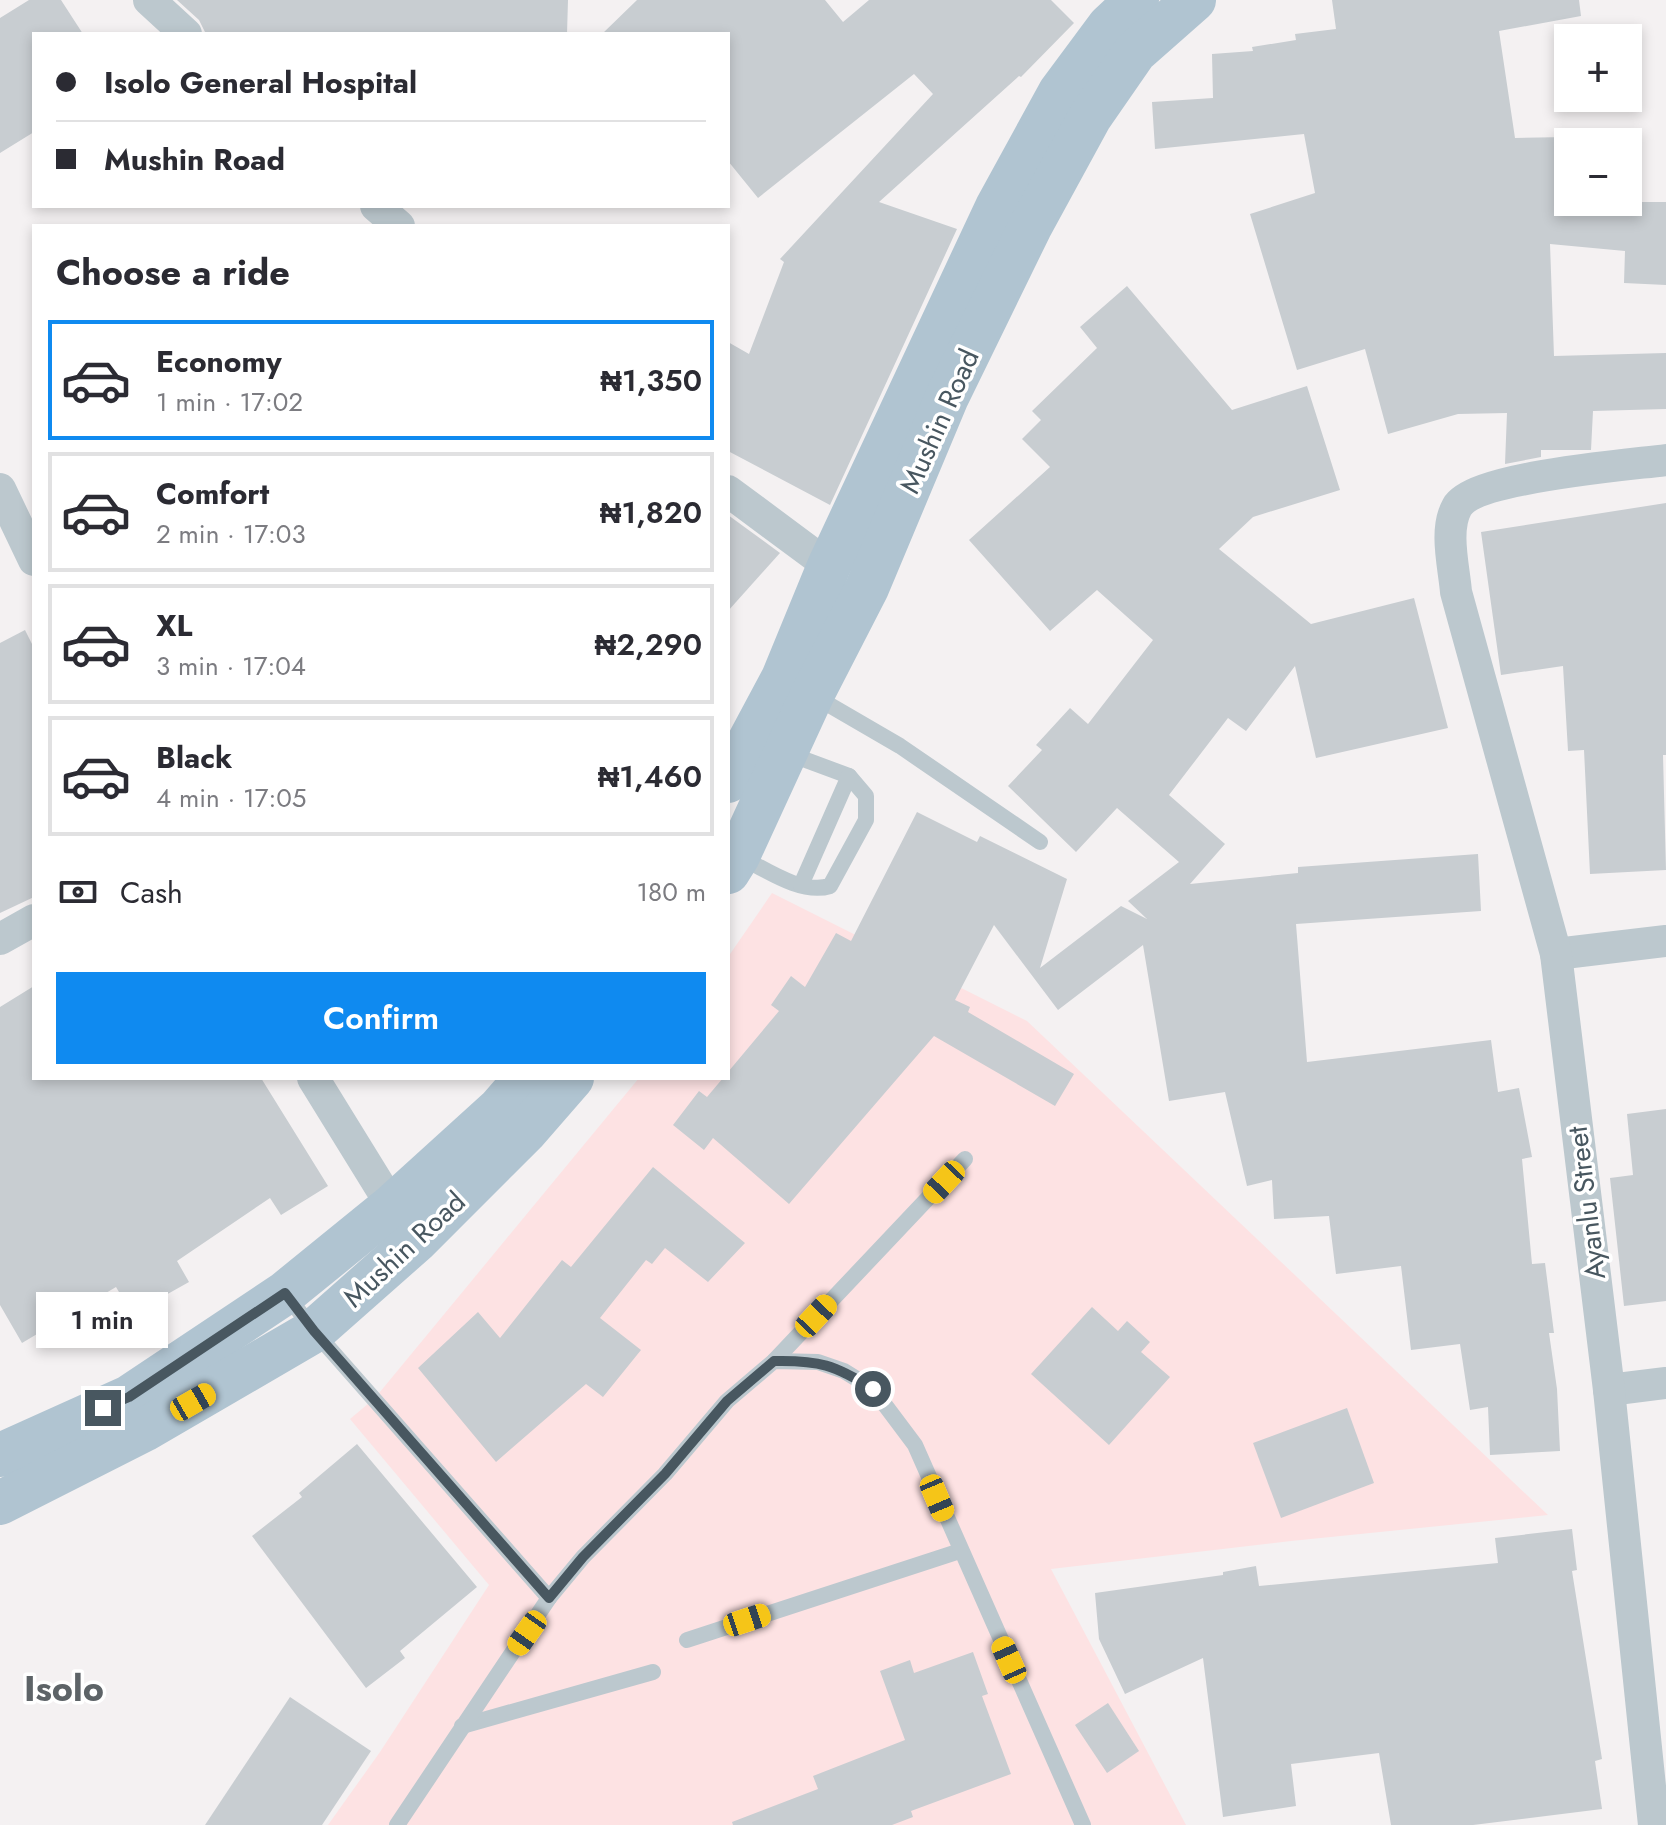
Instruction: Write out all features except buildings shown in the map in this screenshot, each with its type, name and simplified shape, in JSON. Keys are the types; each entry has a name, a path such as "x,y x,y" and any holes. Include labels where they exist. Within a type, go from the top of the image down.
{"main road":[{"name":"Mushin Road","path":"730,777 783,678 829,566 997,207 1060,92 1109,26 1137,0"},
{"name":"Mushin Road","path":"733,864 812,695 867,588 954,383 1030,227 1090,117 1135,52 1194,0"},
{"name":"Mushin Road","path":"0,1455 129,1397 285,1293 392,1206 500,1108 524,1080"},
{"name":"Mushin Road","path":"0,1503 144,1430 314,1331 417,1240 525,1132 570,1080"}],"street":[{"path":"149,0 184,32"},
{"path":"378,208 397,224"},
{"name":"Ayanlu Street","path":"1654,1825 1609,1390 1556,954 1456,592 1452,517 1459,502 1479,490 1539,477 1666,460"},
{"path":"0,489 32,556"},
{"path":"730,492 829,566"},
{"path":"0,939 32,921"},
{"path":"1556,954 1666,941"},
{"path":"314,1080 392,1206"},
{"path":"1609,1390 1666,1383"}],"lane":[{"path":"812,695 900,746 1040,842"},
{"path":"733,864 818,889 830,886 866,820 866,796 849,776 787,753"},
{"path":"801,885 849,776"},
{"path":"397,1825 549,1598 583,1557 665,1474 727,1401 774,1361 965,1159"},
{"path":"285,1293 314,1331 549,1598"},
{"path":"774,1361 818,1362 844,1371 873,1389 915,1445 1083,1825"},
{"path":"687,1640 960,1551"},
{"path":"462,1726 653,1672"}],"shaded area":[{"path":"772,893 1027,1021 1548,1515 1051,1569 1186,1825 328,1825 380,1752 489,1585 350,1419 375,1398 637,1080 730,1080 730,954"}],"district":[{"name":"Isolo","path":"64,1688"}],"route":[{"path":"103,1408 129,1397 285,1293 314,1331 549,1598 583,1557 665,1474 727,1401 774,1361 818,1362 844,1371 873,1389"}]}
